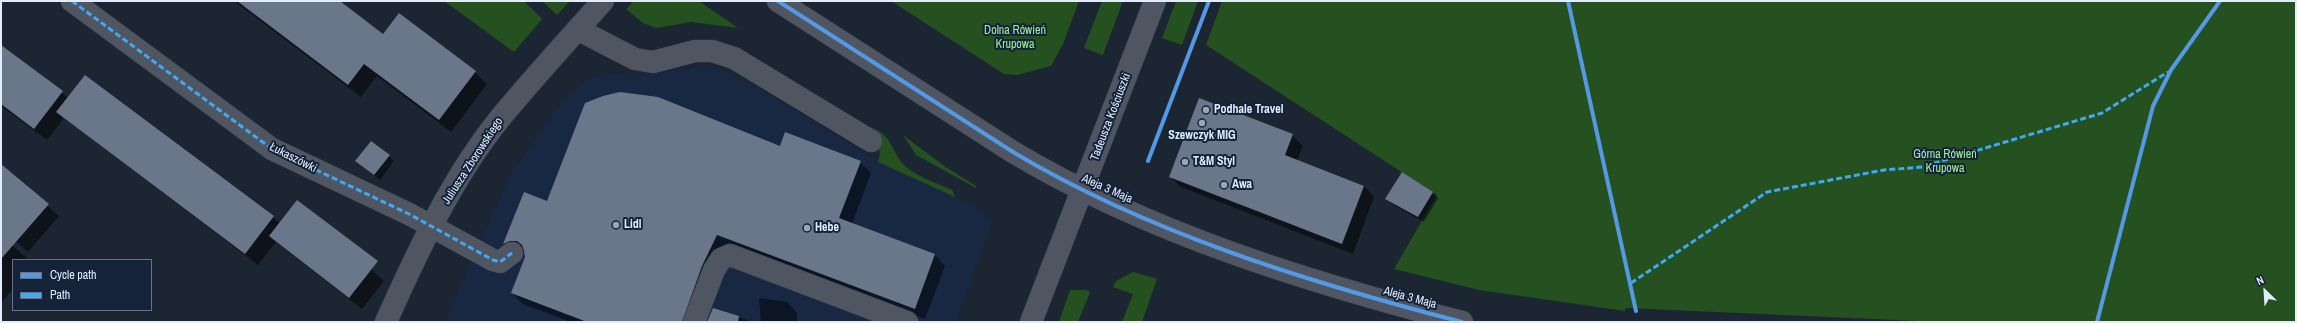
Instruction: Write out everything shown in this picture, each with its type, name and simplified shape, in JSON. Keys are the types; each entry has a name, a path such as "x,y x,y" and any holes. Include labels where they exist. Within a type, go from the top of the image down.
{"street":[{"name":"Łukaszówki","path":"72,1 272,149 432,227 493,260 500,262 512,252"},
{"name":"Juliusza Zborowskiego","path":"386,322 432,227 467,166 501,117 604,1"},
{"name":"Aleja 3 Maja","path":"778,1 1014,152 1049,173 1083,189 1142,216 1246,257 1388,303 1462,322"},
{"name":"Tadeusza Kościuszki","path":"1031,322 1155,1"},
{"path":"579,30 635,59 653,62 694,51 712,51 734,58 871,141"},
{"path":"694,322 714,270 721,259 730,255 908,322"}],"shaded area":[{"path":"706,66 722,70 772,96 878,162 972,204 992,221 956,322 445,322 510,175 565,98 590,78 612,74 641,75"}],"green space":[{"path":"444,1 524,1 542,19 514,52"},
{"path":"542,1 570,1 557,15"},
{"path":"634,1 699,1 738,28 691,22 656,28 643,23 626,9"},
{"name":"Dolna Rówień Krupowa","path":"891,1 1079,1 1063,44 1051,66 1017,75 1004,74"},
{"path":"1102,1 1123,1 1103,55 1084,48"},
{"path":"1176,1 1198,1 1182,45 1162,38"},
{"name":"Górna Rówień Krupowa","path":"1222,1 2296,1 2296,322 1940,322 1626,308 1625,311 1479,290 1394,269 1437,195 1206,45"},
{"path":"869,127 883,134 891,144 900,161 905,166 921,177 952,190 955,197 878,162 880,153 878,143"},
{"path":"903,135 947,168 976,186 976,188 916,155"},
{"path":"1133,272 1157,279 1142,322 1122,322 1133,294 1113,287 1116,281"},
{"path":"1070,290 1086,290 1090,292 1078,322 1059,322"}],"building":[{"path":"237,1 340,1 383,34 399,13 476,71 439,120 364,64 348,85"},
{"path":"1,45 63,91 34,129 1,104"},
{"path":"85,75 274,216 245,254 56,112"},
{"name":"Lidl","path":"620,92 658,97 780,146 785,132 861,161 839,218 935,254 915,309 717,235 702,266 682,322 587,322 511,293 525,257 522,245 517,241 510,241 503,244 524,192 547,201 585,103 603,96"},
{"path":"1199,98 1293,134 1285,155 1364,186 1342,244 1169,177"},
{"path":"371,141 390,155 374,175 355,161"},
{"path":"1,164 49,204 1,259"},
{"path":"1402,172 1433,192 1418,217 1385,199"},
{"path":"297,200 378,261 349,298 269,236"},
{"path":"713,308 739,316 738,322 707,322"}],"marked path":[{"path":"72,1 272,149 409,214 493,260 500,262 512,253"},
{"path":"1631,283 1767,192 1884,170 1922,167 2102,113 2168,72"}],"cycle path":[{"path":"778,1 1013,152 1065,181 1119,207 1232,253 1347,290 1462,322"},
{"path":"1148,161 1209,1"},
{"path":"1568,1 1636,311"},
{"path":"2097,322 2153,106 2171,70 2220,1"}],"place":[{"name":"Podhale Travel","path":"1206,110"},
{"name":"Szewczyk MIG","path":"1202,123"},
{"name":"T&M Styl","path":"1185,162"},
{"name":"Awa","path":"1224,185"},
{"name":"Lidl","path":"616,225"},
{"name":"Hebe","path":"807,228"}]}
